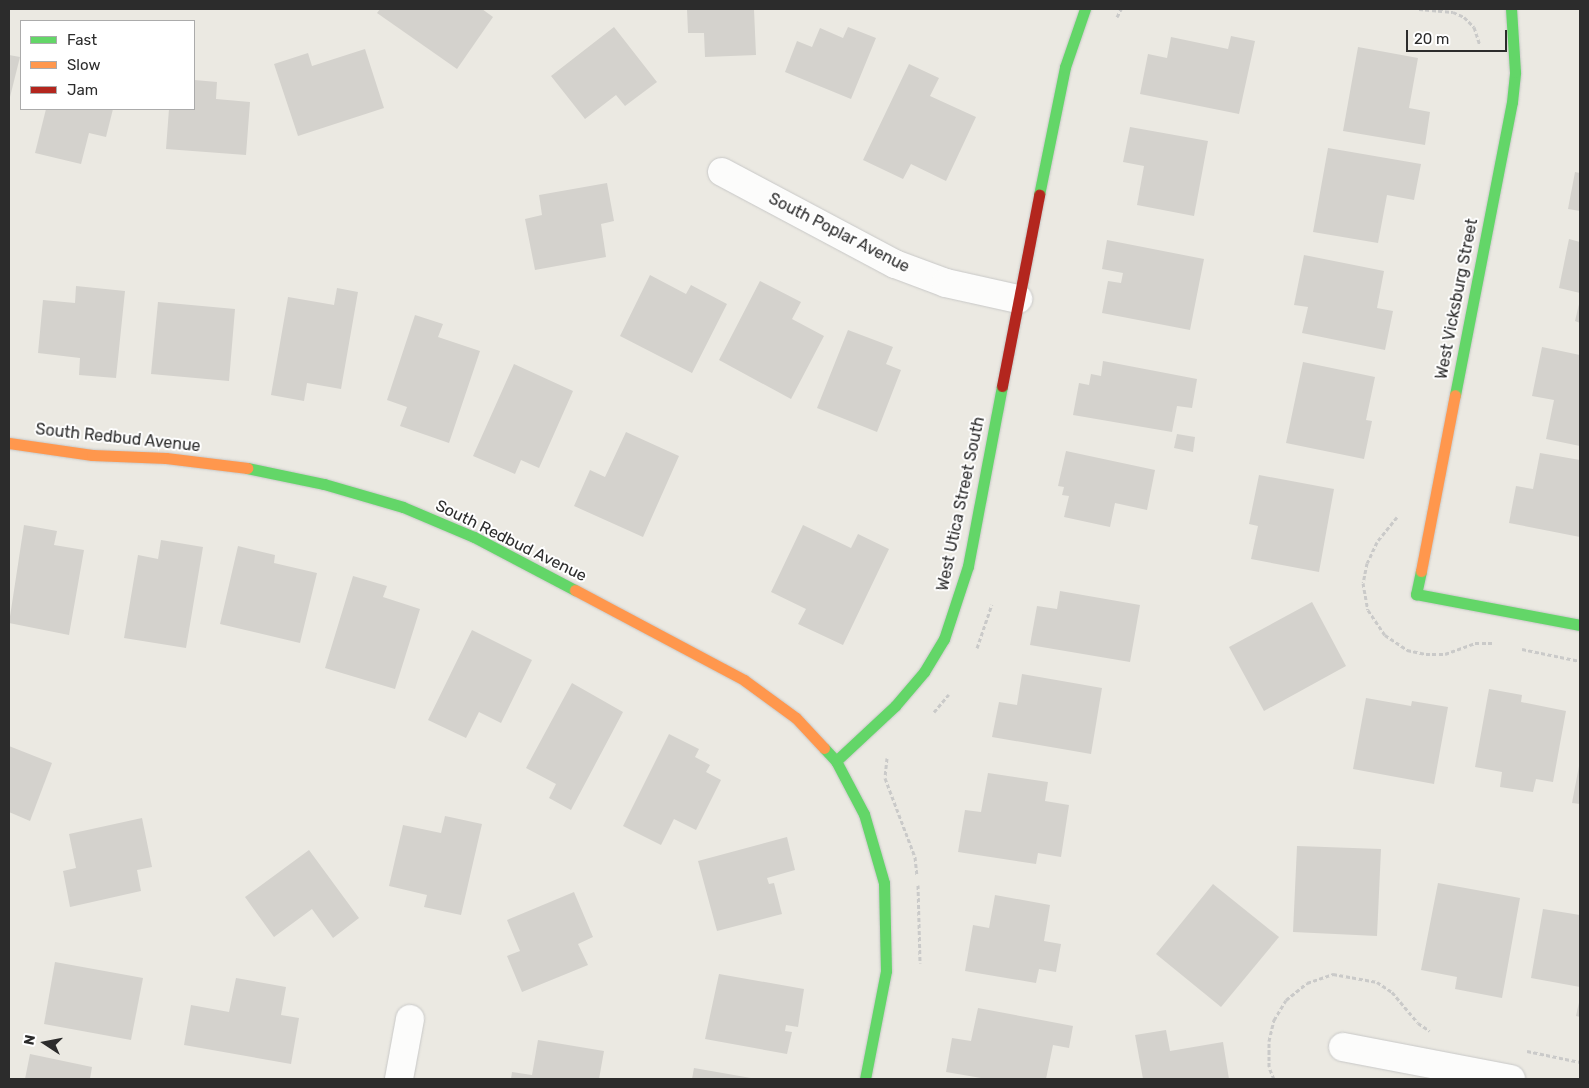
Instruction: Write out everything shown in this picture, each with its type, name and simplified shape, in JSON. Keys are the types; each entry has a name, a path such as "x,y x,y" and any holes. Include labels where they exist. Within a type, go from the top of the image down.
{"street":[{"name":"West Utica Street South","path":"836,761 895,706 924,672 944,639 968,566 1055,111 1065,67 1085,9"},
{"name":"West Vicksburg Street","path":"1511,9 1515,72 1512,102 1416,594 1580,625"},
{"name":"South Poplar Avenue","path":"722,172 895,264 946,282 1018,300"},
{"name":"South Redbud Avenue","path":"9,443 92,455 166,458 250,468 324,484 403,507 474,537 744,680 796,718 836,761"},
{"path":"836,761 864,814 884,883 886,971 865,1079"},
{"path":"399,1079 410,1019"},
{"path":"1343,1047 1511,1079"}],"path":[{"path":"1274,1079 1269,1067 1269,1041 1274,1020 1286,1000 1307,983 1333,974 1377,982 1392,992 1418,1023 1438,1033"},
{"path":"1525,1051 1580,1062"}],"building":[{"path":"380,9 482,9 493,17 457,69 377,13"},
{"path":"687,9 754,9 756,55 705,57 704,33 688,33"},
{"path":"614,27 657,82 625,106 616,95 585,119 551,76"},
{"path":"848,27 876,38 851,99 785,72 797,41 812,47 820,28 843,38"},
{"path":"1231,36 1255,41 1239,114 1140,94 1148,54 1167,58 1171,37 1228,49"},
{"path":"1358,47 1418,58 1409,108 1430,112 1425,145 1343,131"},
{"path":"365,49 384,108 298,136 274,64 308,53 312,66"},
{"path":"9,55 20,57 9,101"},
{"path":"909,64 939,78 930,96 976,117 946,181 911,164 903,179 863,160"},
{"path":"195,80 217,82 216,99 250,102 246,155 166,149 169,110 195,110"},
{"path":"46,110 113,110 106,137 89,133 81,164 35,153"},
{"path":"1130,127 1208,141 1194,216 1137,205 1144,166 1123,162"},
{"path":"1328,148 1421,164 1414,200 1387,195 1378,243 1313,232"},
{"path":"1575,172 1580,173 1580,211 1568,209"},
{"path":"607,183 614,221 601,224 606,257 535,270 525,219 542,215 539,195"},
{"path":"1569,239 1580,242 1580,293 1559,288"},
{"path":"1107,240 1204,259 1190,330 1102,313 1108,281 1121,283 1123,273 1102,269"},
{"path":"1304,255 1384,271 1377,308 1393,311 1385,350 1302,333 1308,307 1294,305"},
{"path":"650,275 686,294 691,285 727,304 692,373 620,336"},
{"path":"760,281 801,302 792,319 824,336 791,399 719,360"},
{"path":"76,286 125,291 116,378 79,375 80,358 38,353 43,300 75,303"},
{"path":"337,288 358,292 341,389 307,383 304,401 271,395 288,297 334,305"},
{"path":"1580,300 1580,323 1575,321"},
{"path":"158,302 235,309 229,381 151,374"},
{"path":"415,315 443,324 438,337 480,351 449,443 400,426 407,407 387,400"},
{"path":"848,330 893,347 886,364 901,370 877,432 817,408"},
{"path":"1542,347 1580,355 1580,446 1546,439 1554,400 1532,396"},
{"path":"1103,361 1197,379 1192,408 1177,406 1172,432 1073,415 1079,383 1089,385 1091,374 1101,376"},
{"path":"1303,362 1375,377 1366,420 1372,421 1364,459 1286,443"},
{"path":"514,364 573,391 539,468 521,460 515,474 473,456"},
{"path":"626,432 679,456 643,537 574,506 590,470 605,477"},
{"path":"1177,434 1195,437 1193,452 1174,448"},
{"path":"1066,451 1155,470 1147,510 1115,503 1110,527 1064,517 1069,496 1062,495 1064,487 1058,486"},
{"path":"1540,453 1580,460 1580,537 1509,523 1516,486 1533,489"},
{"path":"1259,475 1334,489 1319,572 1251,559 1258,526 1249,524"},
{"path":"24,525 57,531 54,545 84,550 69,635 9,623"},
{"path":"803,525 851,548 858,534 889,549 843,645 798,624 806,609 771,592"},
{"path":"161,540 203,547 186,648 124,638 138,555 158,559"},
{"path":"238,546 275,555 274,563 317,573 300,643 220,624"},
{"path":"353,576 387,586 383,597 420,609 395,689 325,668"},
{"path":"1060,591 1140,605 1130,662 1030,645 1037,606 1057,609"},
{"path":"1312,602 1346,666 1264,711 1229,647"},
{"path":"472,630 532,660 501,723 479,712 466,738 428,720"},
{"path":"1022,674 1102,688 1091,754 992,737 999,702 1017,705"},
{"path":"572,683 623,712 571,810 549,798 556,784 526,768"},
{"path":"1489,689 1522,695 1521,702 1566,711 1553,782 1536,779 1533,792 1500,787 1502,772 1475,767"},
{"path":"1366,698 1411,706 1412,701 1448,707 1434,784 1353,769"},
{"path":"669,734 699,749 695,757 710,765 706,772 721,780 696,830 674,819 661,845 623,826"},
{"path":"9,746 52,763 30,821 9,812"},
{"path":"1580,766 1580,804 1572,803"},
{"path":"988,773 1048,782 1045,801 1069,805 1061,857 1038,853 1036,864 958,852 965,810 981,812"},
{"path":"445,816 482,824 461,915 424,907 427,895 389,886 403,825 441,833"},
{"path":"142,818 152,867 137,870 141,891 70,907 63,871 76,868 69,834"},
{"path":"787,837 795,870 767,878 769,884 774,883 782,914 717,931 698,861"},
{"path":"1297,846 1381,849 1377,936 1293,932"},
{"path":"309,850 359,918 333,938 312,909 274,937 245,897"},
{"path":"1438,883 1520,898 1502,998 1455,989 1457,977 1421,970"},
{"path":"1213,884 1279,937 1221,1007 1156,954"},
{"path":"574,892 593,937 578,944 588,965 522,992 507,956 520,951 507,920"},
{"path":"995,895 1050,905 1044,941 1061,944 1056,972 1039,969 1036,983 965,971 973,925 989,928"},
{"path":"1543,909 1580,915 1580,987 1531,978"},
{"path":"55,962 143,978 131,1040 44,1024"},
{"path":"719,974 804,989 798,1027 786,1025 785,1031 792,1032 787,1054 705,1039"},
{"path":"236,978 286,987 281,1015 299,1018 291,1064 184,1045 191,1005 229,1012"},
{"path":"1580,998 1580,1017 1576,1016"},
{"path":"978,1008 1073,1026 1069,1048 1053,1045 1046,1079 987,1079 946,1072 952,1038 971,1041"},
{"path":"1166,1030 1170,1051 1223,1042 1229,1079 1143,1079 1135,1035"},
{"path":"538,1040 604,1051 599,1079 511,1079 512,1072 532,1075"},
{"path":"30,1054 92,1067 90,1079 25,1079"},
{"path":"694,1068 751,1078 751,1079 692,1079"}],"traffic: fast":[{"path":"1039,195 1065,67 1085,9"},
{"path":"1455,395 1512,102 1515,72 1511,9"},
{"path":"836,761 895,706 924,672 944,639 968,566 1002,386"},
{"path":"247,468 324,484 403,507 474,537 575,590"},
{"path":"1421,571 1416,594 1580,625"},
{"path":"824,748 836,761 864,814 884,883 886,971 865,1079"}],"traffic: slow":[{"path":"1421,571 1455,395"},
{"path":"9,443 92,455 166,458 247,468"},
{"path":"575,590 744,680 796,718 824,748"}],"traffic: jam":[{"path":"1002,386 1039,195"}]}
